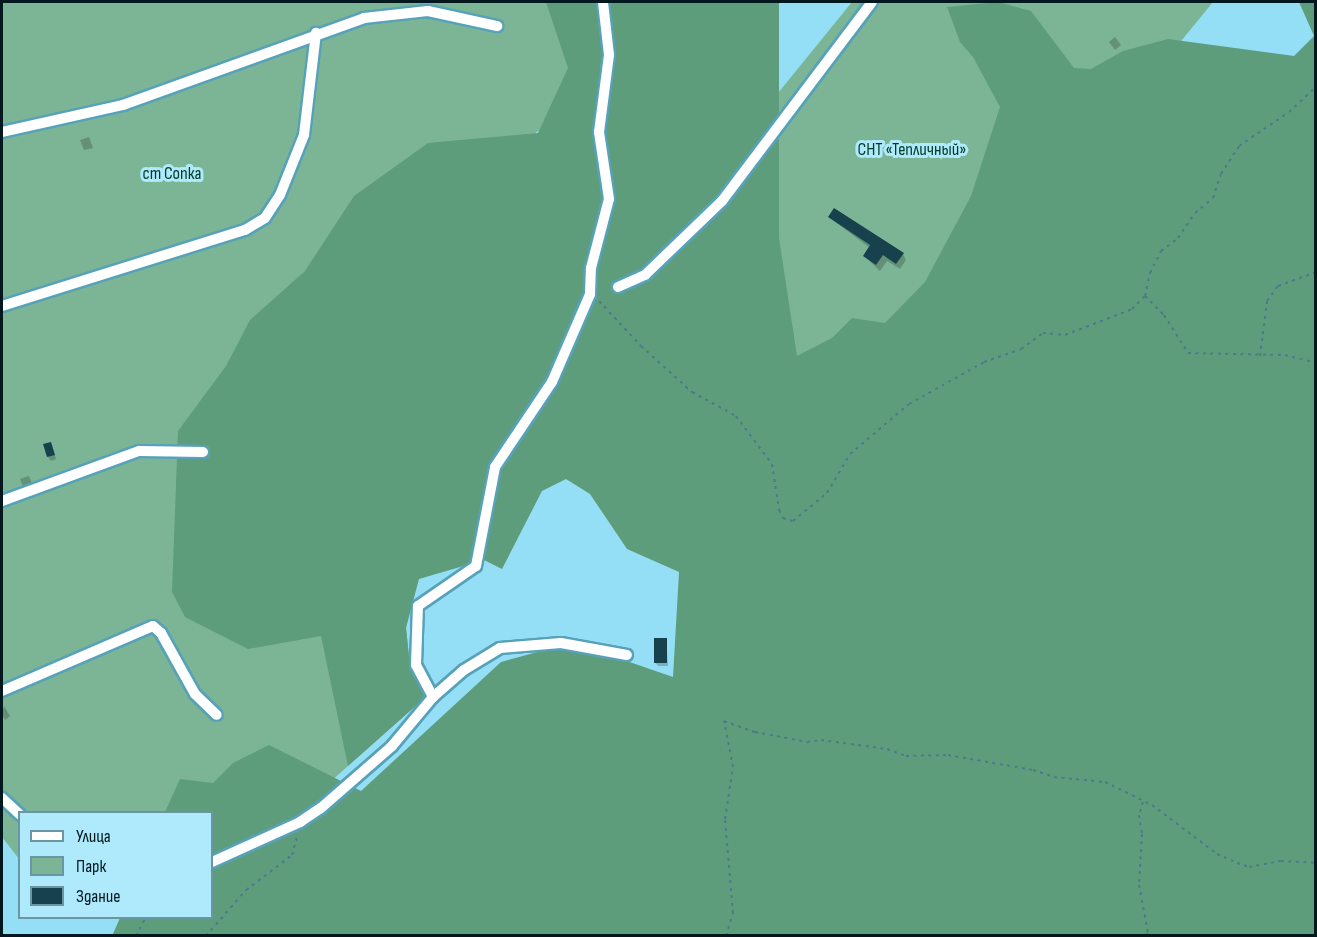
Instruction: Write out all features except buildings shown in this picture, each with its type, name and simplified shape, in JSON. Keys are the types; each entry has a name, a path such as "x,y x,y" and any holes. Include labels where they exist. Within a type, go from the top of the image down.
{"lane":[{"path":"433,697 416,665 418,606 476,566 495,467 552,382 590,294 591,268 609,199 599,132 609,55 603,2"},
{"path":"618,287 645,275 722,201 872,2"},
{"path":"2,132 123,105 316,33 393,12 428,11 497,26"},
{"path":"2,306 234,234 265,218 280,195 304,135 316,33"},
{"path":"2,501 139,451 203,452"},
{"path":"2,691 153,626 161,633 195,694 217,715"},
{"path":"213,862 300,822 354,783 392,746 433,697 482,658 511,644 561,643 627,654"},
{"path":"2,798 18,812"}],"path":[{"path":"590,294 692,392 736,416 772,464 779,510 783,518 793,521 827,494 850,454 909,404 984,362 1021,350 1042,333 1065,335 1132,309 1145,296 1150,273 1161,251 1178,238 1195,213 1213,198 1221,174 1239,146 1289,112 1316,87"},
{"path":"1260,356 1267,302 1278,286 1316,272"},
{"path":"1145,296 1164,315 1188,353 1285,355 1316,363"},
{"path":"726,936 733,913 725,819 733,767 724,721 755,732 807,742 822,740 882,748 906,756 948,755 1033,770 1054,777 1105,782 1173,818 1217,854 1237,863 1248,867 1281,861 1316,864"},
{"path":"1143,802 1139,815 1142,834 1139,885 1148,933 1145,936"},
{"path":"206,936 246,890 292,855 300,822"},
{"path":"136,936 144,919"}],"green space":[{"name":"ст Сопка","path":"2,2 557,2 588,97 267,317 406,628 410,666 426,696 213,887 213,811 18,811 18,858 2,837"},
{"path":"546,2 779,2 779,238 797,356 832,338 852,318 885,323 925,282 971,196 1000,107 973,57 960,42 947,7 998,2 1031,11 1074,68 1091,69 1123,51 1168,39 1294,56 1314,36 1299,2 1315,2 1315,935 112,936 120,919 213,919 213,811 165,811 180,779 213,783 233,763 269,745 361,791 501,662 552,648 615,657 673,677 679,572 627,549 590,494 566,479 542,491 502,569 484,560 419,579 406,628 410,666 427,696 348,766 321,636 248,649 185,617 172,592 178,431 226,366 250,320 305,271 354,196 428,143 538,133 568,68"},
{"name":"СНТ «Тепличный»","path":"852,2 1213,2 808,498 597,316"}]}
